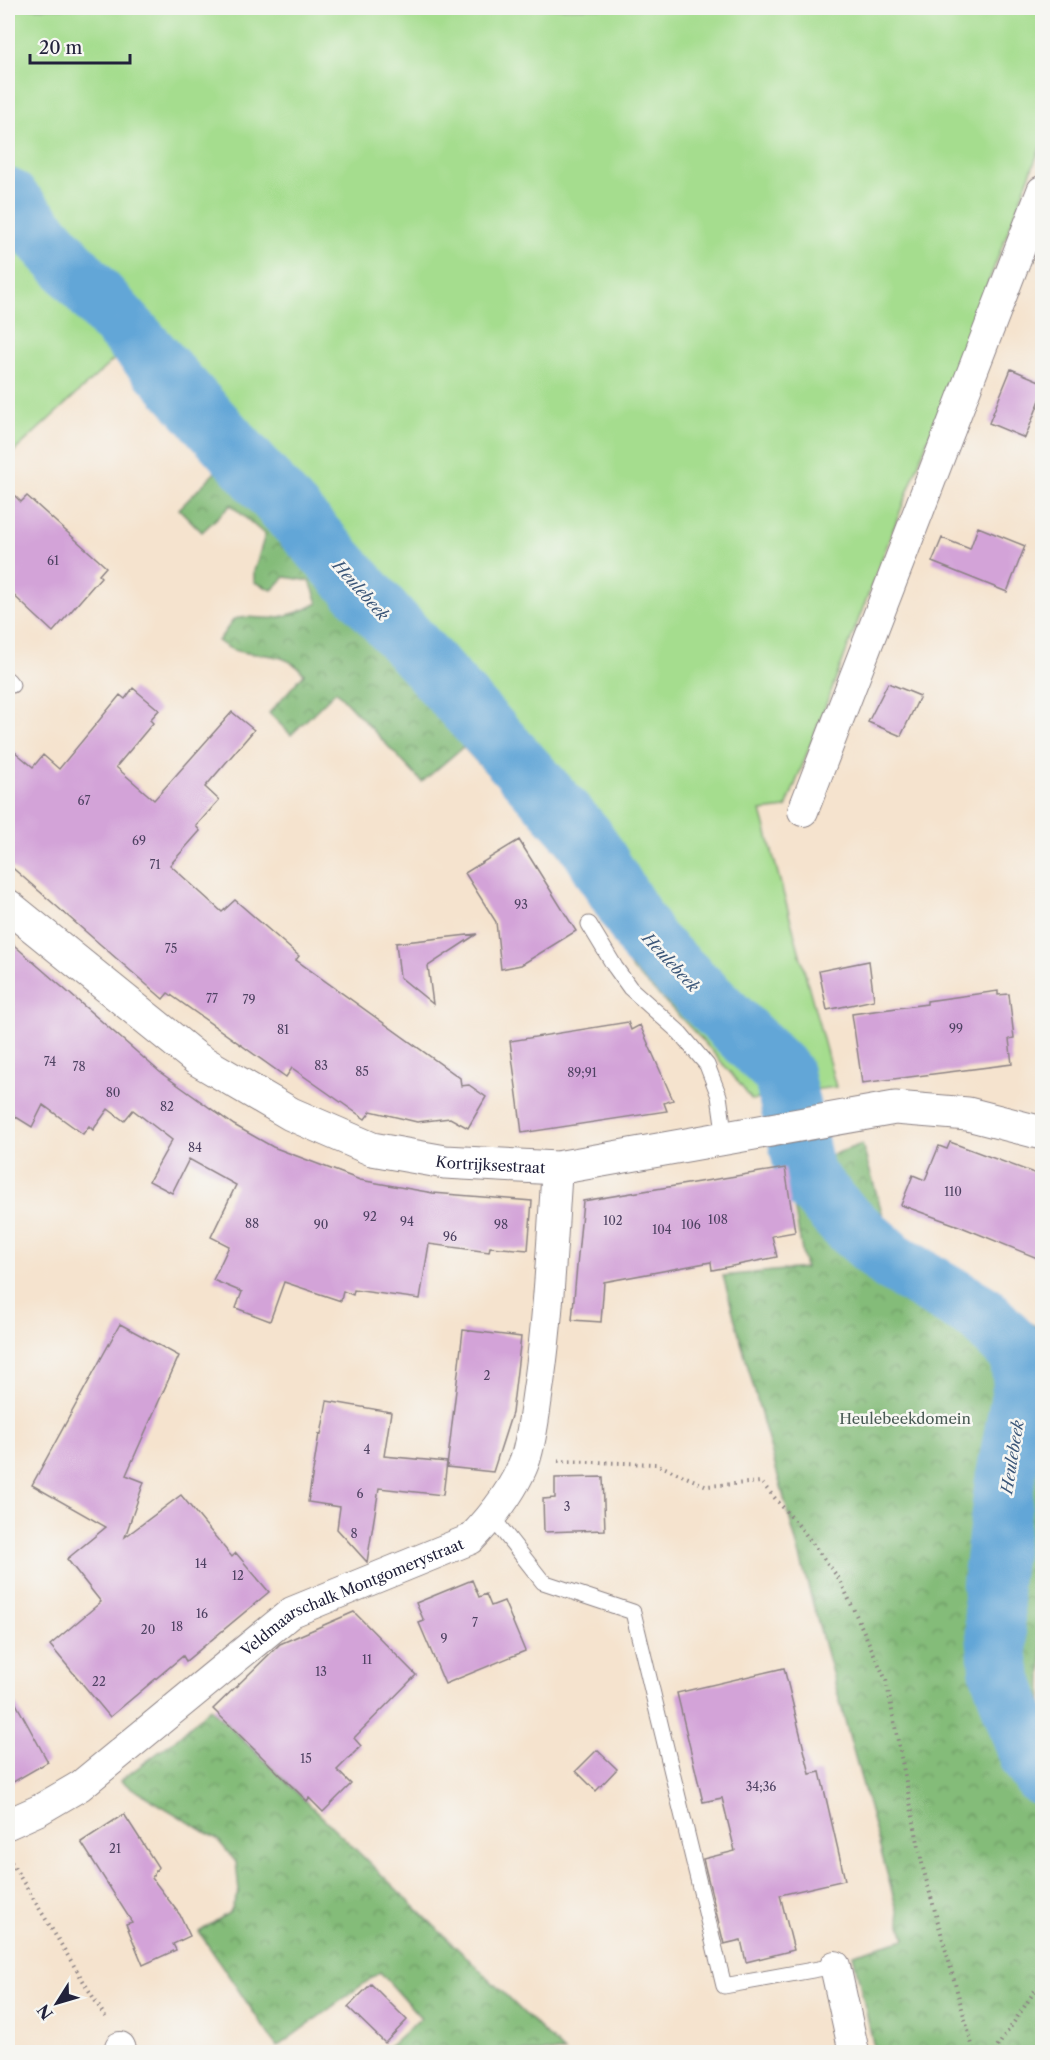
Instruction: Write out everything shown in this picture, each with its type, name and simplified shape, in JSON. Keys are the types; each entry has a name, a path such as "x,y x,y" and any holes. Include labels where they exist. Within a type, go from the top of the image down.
{"street":[{"path":"803,811 1042,191"},
{"name":"Kortrijksestraat","path":"8,906 197,1059 291,1114 372,1149 445,1162 557,1168 895,1108 968,1114 1042,1133"},
{"name":"Veldmaarschalk Montgomerystraat","path":"8,1824 39,1810 80,1786 292,1612 471,1539 492,1517 512,1486 524,1460 534,1415 543,1356 557,1168"},
{"path":"835,1966 854,2052"}],"lane":[{"path":"589,924 630,988 680,1033 707,1065 719,1096 725,1138"},
{"path":"492,1517 543,1582 633,1612 724,1986 835,1966"}],"path":[{"path":"524,1460 656,1464 707,1486 761,1482 800,1527 840,1580 886,1680 923,1868 974,2052"},
{"path":"8,1856 111,2027 121,2050"},
{"path":"994,2052 1036,1989 1042,1984"}],"green space":[{"path":"8,8 1042,8 1042,143 786,808 761,811 836,1087 812,1090 786,1055 664,944 634,895 595,821 440,641 151,331 8,168"},
{"path":"14,227 123,351 8,457 8,234"},
{"path":"226,461 356,597 552,817 540,830 463,747 422,782 336,691 291,735 269,713 304,674 296,666 279,657 240,652 218,641 234,619 279,617 302,611 318,603 310,581 285,577 272,590 254,582 254,571 265,535 231,505 202,532 179,509"},
{"path":"552,817 598,880 588,888 540,830"},
{"path":"598,880 650,957 632,969 616,945 588,888"},
{"path":"650,957 713,1023 770,1097 752,1100 710,1049 632,969"},
{"name":"Heulebeekdomein","path":"862,1144 896,1260 1042,1329 1042,2052 875,2052 853,1954 905,1939 723,1276 805,1268 787,1167"},
{"path":"210,1708 564,2052 383,2052 421,2018 380,1972 277,2047 199,1932 230,1912 239,1891 236,1862 217,1839 120,1781 175,1740"}],"building":[{"path":"1011,369 1042,382 1042,395 1025,438 989,423"},
{"path":"8,489 21,502 27,496 106,567 99,575 101,577 53,632 8,590"},
{"path":"978,527 1025,546 1007,592 932,562 942,538 970,549"},
{"path":"888,683 920,696 901,736 868,722"},
{"path":"133,688 159,710 150,720 153,723 116,767 154,800 232,712 254,730 205,787 219,800 196,826 200,831 170,865 222,912 235,900 299,956 296,960 460,1078 461,1086 469,1085 486,1097 468,1128 450,1118 417,1122 371,1111 365,1119 292,1068 286,1077 168,993 163,999 8,864 8,746 33,767 43,755 59,769 120,695 125,699"},
{"path":"519,840 576,931 521,965 501,969 496,922 465,873"},
{"path":"477,934 428,966 433,1004 400,977 396,943"},
{"path":"8,940 161,1073 234,1125 273,1147 360,1180 433,1193 532,1201 528,1250 490,1247 489,1252 429,1244 420,1299 354,1290 353,1295 343,1291 341,1301 284,1282 270,1321 236,1308 242,1292 213,1280 229,1246 211,1237 236,1185 189,1159 172,1193 149,1181 172,1140 133,1110 124,1121 108,1109 93,1130 89,1126 83,1134 43,1105 32,1127 8,1112"},
{"path":"869,961 874,1000 827,1010 819,971"},
{"path":"998,991 998,995 1009,994 1014,1038 1009,1039 1012,1064 862,1083 852,1014"},
{"path":"628,1022 631,1030 640,1025 673,1100 664,1103 667,1111 522,1133 510,1041"},
{"path":"950,1142 1042,1176 1042,1260 901,1205 913,1175 925,1180 939,1146 947,1149"},
{"path":"785,1168 795,1232 772,1236 777,1257 712,1270 711,1262 604,1282 601,1322 572,1320 583,1201"},
{"path":"120,1324 179,1356 126,1475 144,1482 125,1537 181,1495 232,1557 236,1553 269,1592 186,1661 183,1656 110,1717 50,1645 101,1602 67,1559 106,1527 32,1485"},
{"path":"463,1330 521,1337 512,1413 493,1472 447,1467"},
{"path":"327,1401 391,1412 384,1456 447,1462 443,1495 379,1488 367,1562 337,1529 340,1507 308,1502"},
{"path":"603,1477 605,1530 544,1532 543,1499 555,1498 555,1478"},
{"path":"472,1580 479,1597 486,1594 491,1606 504,1601 525,1651 445,1684 419,1623 424,1621 416,1603"},
{"path":"354,1612 416,1675 354,1738 361,1746 337,1770 351,1784 323,1812 309,1798 307,1801 213,1709 280,1644"},
{"path":"784,1668 810,1774 820,1772 845,1880 780,1895 794,1950 746,1962 741,1940 724,1944 703,1859 735,1851 722,1798 703,1802 677,1693"},
{"path":"8,1689 48,1762 8,1785"},
{"path":"597,1750 617,1769 596,1791 576,1771"},
{"path":"124,1814 158,1867 152,1878 180,1915 190,1936 173,1944 176,1950 143,1965 126,1924 132,1922 81,1842"},
{"path":"371,1984 407,2020 385,2043 348,2007"}],"waterway":[{"name":"Heulebeek","path":"8,198 584,837 649,943 783,1073 806,1177 843,1219 892,1262 981,1314 1019,1353 1023,1385 1005,1481 992,1584 999,1669 1029,1756 1042,1776"}]}
